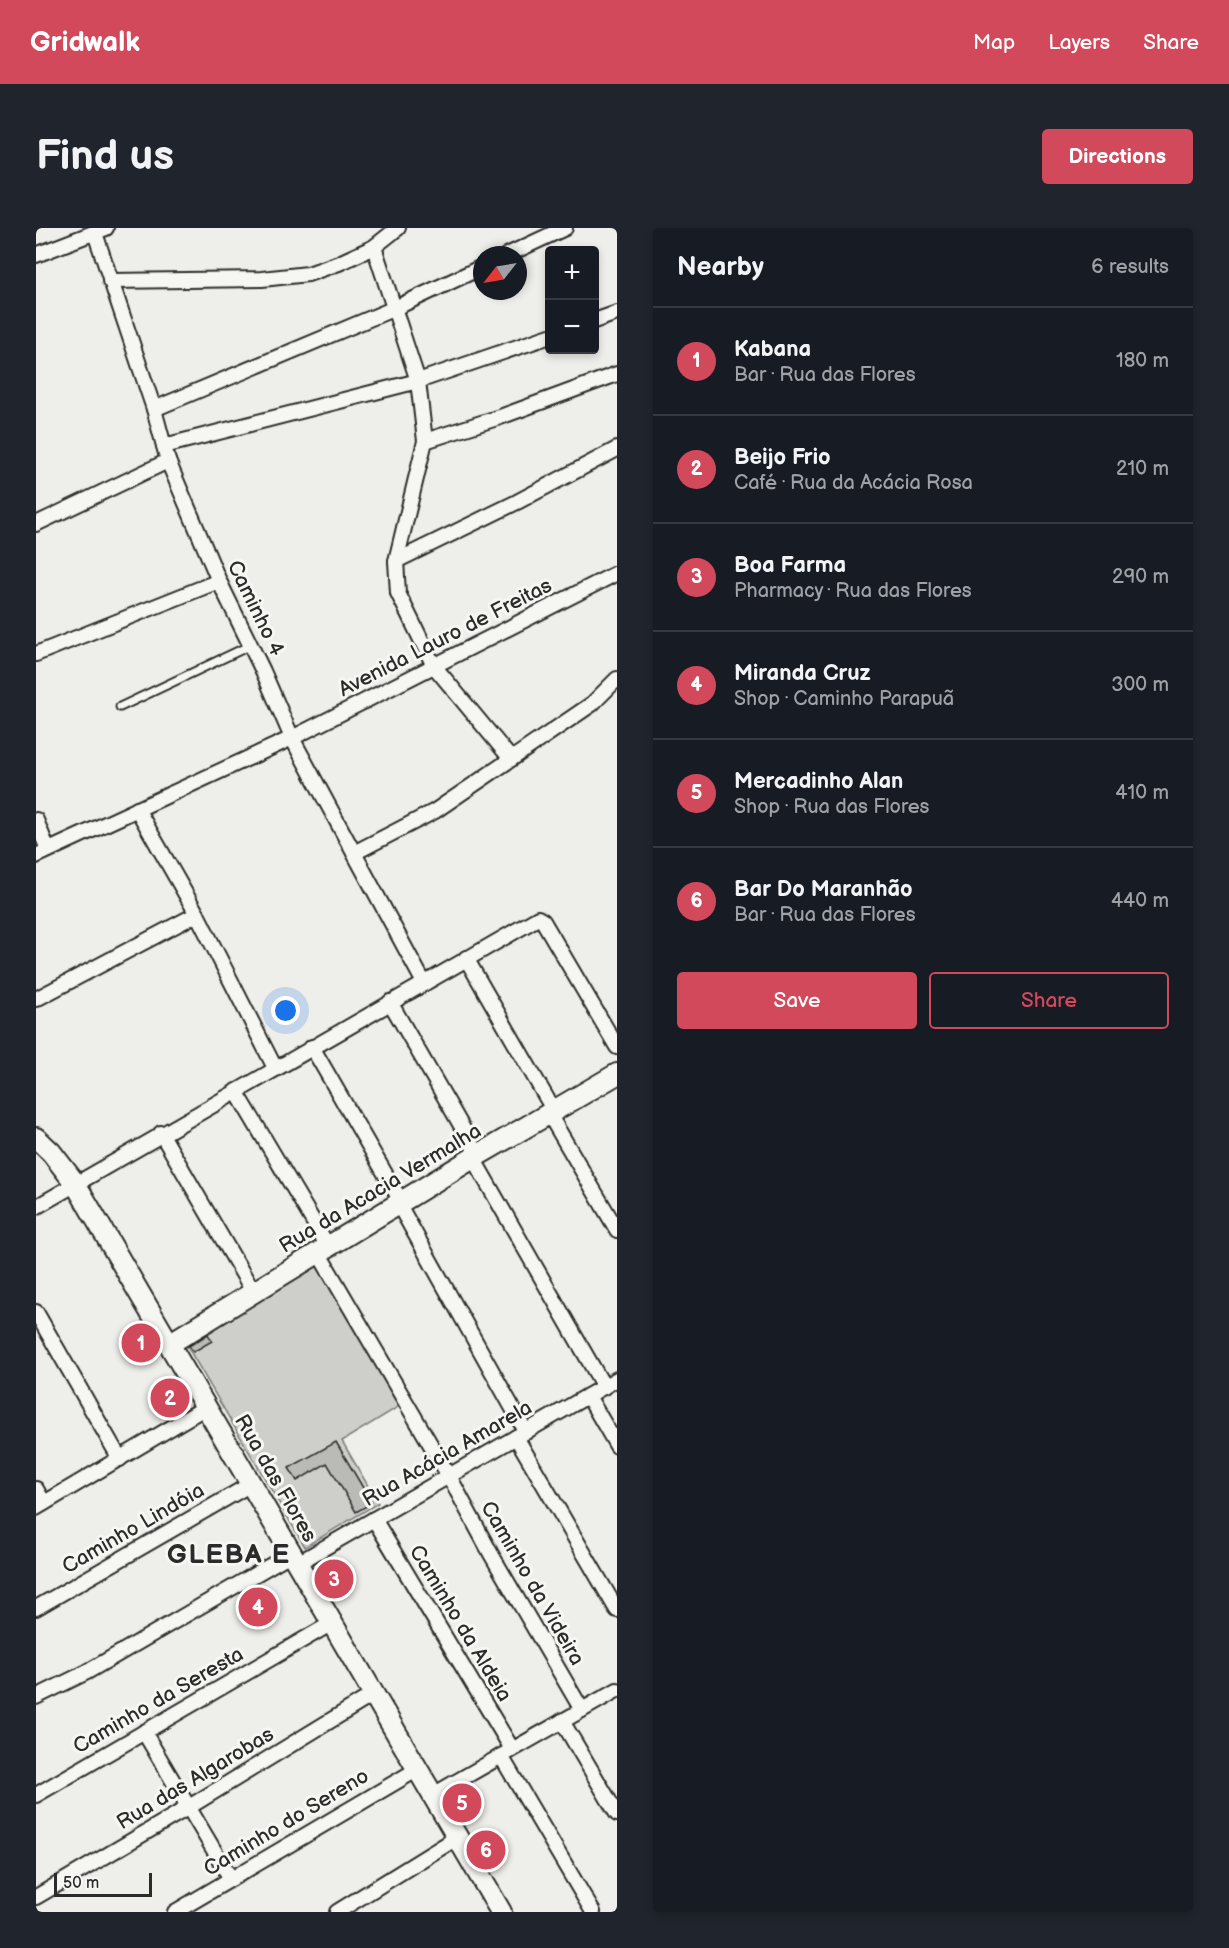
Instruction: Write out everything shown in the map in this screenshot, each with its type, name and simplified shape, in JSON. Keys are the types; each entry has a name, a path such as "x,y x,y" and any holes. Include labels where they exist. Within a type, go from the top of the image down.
{"street":[{"path":"110,281 262,279 296,275 323,269 374,247 398,228"},
{"path":"526,246 565,228"},
{"path":"36,255 100,230"},
{"name":"Caminho 4","path":"100,230 110,281 154,408 168,461 219,580 292,738 424,982"},
{"path":"374,247 418,381 425,441 396,561 398,593 434,666 511,759"},
{"path":"154,408 395,308 473,271"},
{"path":"599,319 617,314"},
{"path":"164,446 418,381 545,337"},
{"path":"425,441 500,417 617,374"},
{"path":"396,561 531,495 617,449"},
{"path":"36,524 168,461"},
{"name":"Avenida Lauro de Freitas","path":"42,853 292,738 617,573"},
{"path":"36,654 219,580"},
{"path":"354,853 435,811 592,704 617,679"},
{"path":"137,809 197,914 275,1068"},
{"path":"36,820 42,853"},
{"path":"36,999 197,914"},
{"path":"36,1207 424,982 540,918 617,1047"},
{"path":"466,958 617,1230"},
{"path":"390,1002 604,1387"},
{"path":"312,1047 401,1204 521,1435 617,1610"},
{"name":"Rua da Acacia Vermalha","path":"169,1344 617,1074"},
{"name":"Caminho da Videira","path":"236,1091 490,1554 582,1710"},
{"path":"161,1133 254,1293"},
{"name":"Rua das Flores","path":"36,1138 51,1152 75,1183 458,1838 496,1910"},
{"path":"36,1312 120,1459"},
{"name":"Rua Acácia Amarela","path":"36,1697 87,1672 295,1558 374,1519 617,1379"},
{"path":"588,1396 617,1446"},
{"path":"36,1490 40,1505 206,1407"},
{"name":"Caminho Lindóia","path":"36,1608 251,1485"},
{"name":"Caminho da Aldeia","path":"374,1519 506,1752 592,1912"},
{"name":"Caminho da Seresta","path":"36,1795 332,1623"},
{"path":"433,1795 617,1690"},
{"name":"Rua das Algarobas","path":"36,1897 189,1808 374,1694"},
{"path":"562,1720 617,1814"},
{"path":"144,1732 231,1879"},
{"name":"Caminho do Sereno","path":"176,1912 418,1769"},
{"path":"337,1912 458,1838"}],"lane":[{"path":"120,707 251,645"}],"shaded area":[{"path":"320,1263 403,1404 342,1441 378,1503 305,1547 184,1341"}],"building":[{"path":"208,1334 212,1341 193,1352 189,1346"},
{"path":"336,1442 372,1503 356,1512 327,1463 297,1481 289,1468"}],"place":[{"name":"Kabana","path":"141,1343"},
{"name":"Beijo Frio","path":"170,1398"},
{"name":"Boa Farma","path":"334,1579"},
{"name":"Miranda Cruz","path":"258,1607"},
{"name":"Mercadinho Alan","path":"462,1803"},
{"name":"Bar Do Maranhão","path":"486,1850"}],"district":[{"name":"GLEBA E","path":"229,1554"}]}
